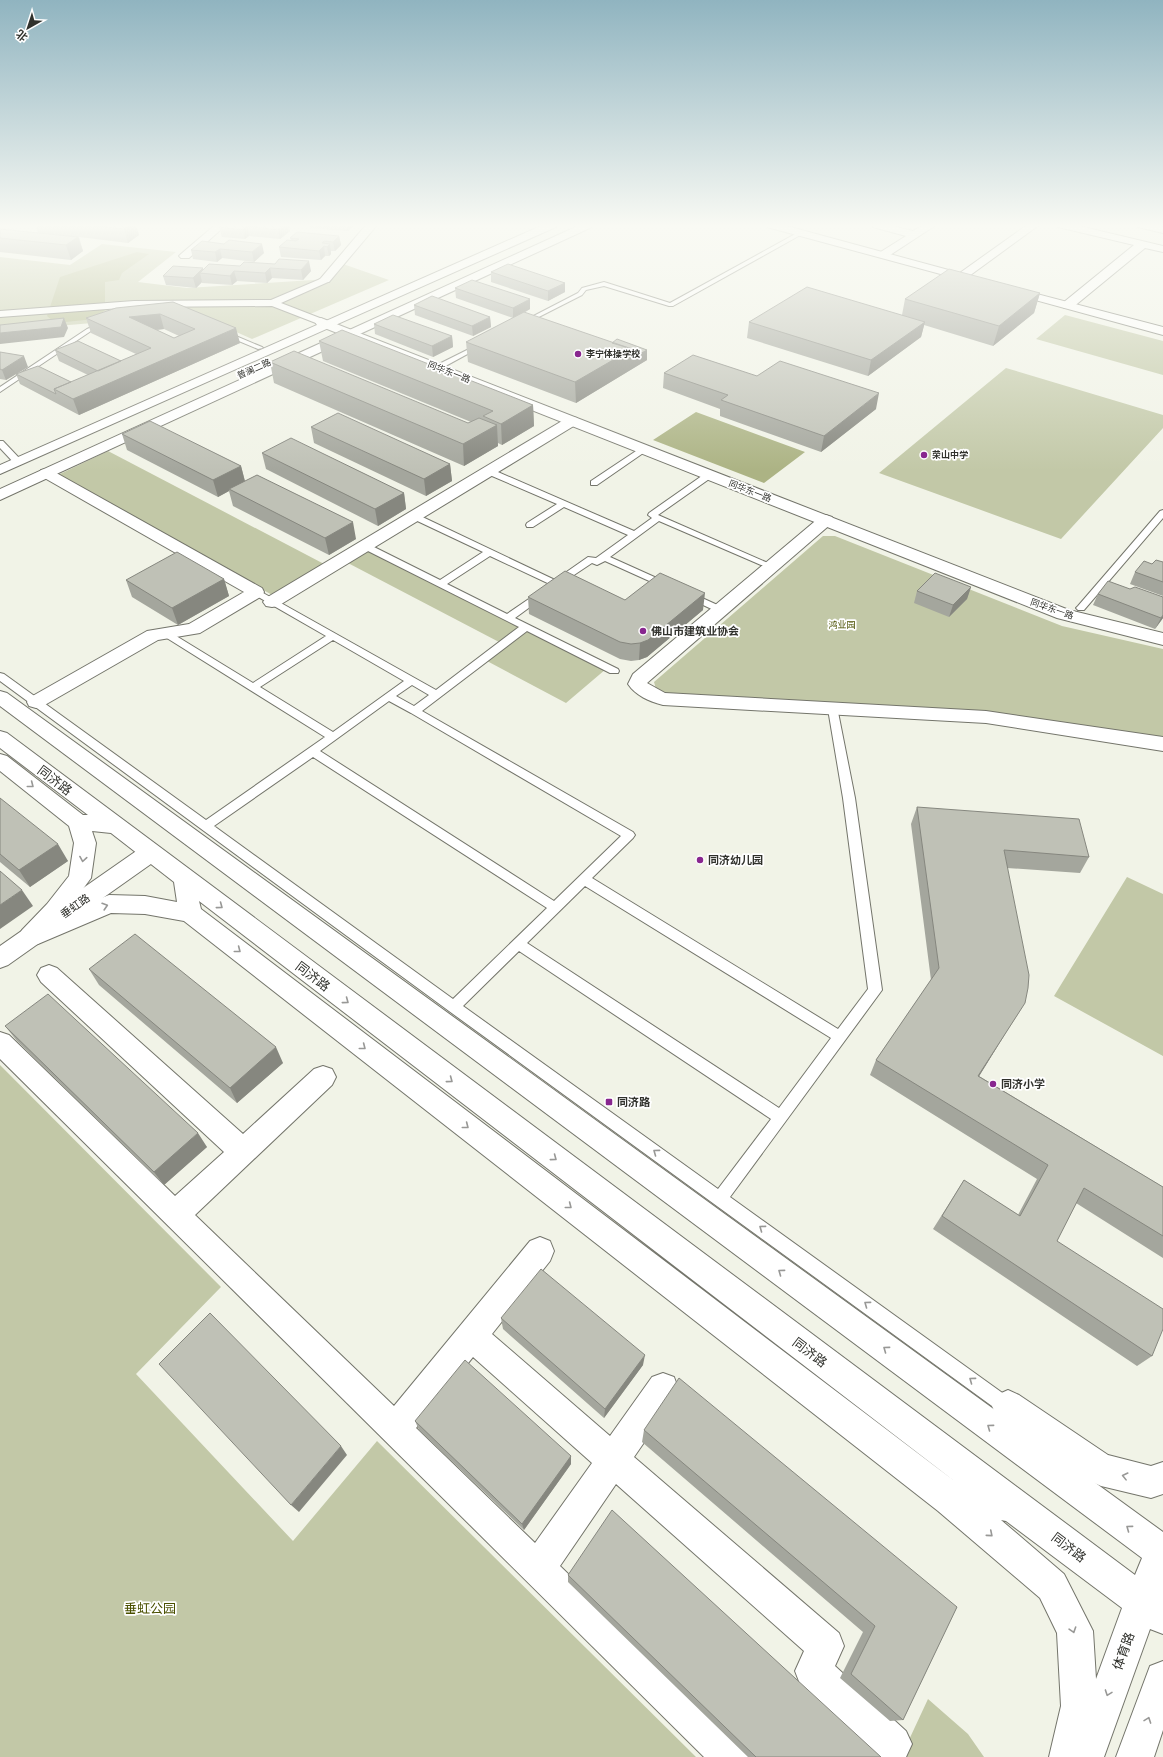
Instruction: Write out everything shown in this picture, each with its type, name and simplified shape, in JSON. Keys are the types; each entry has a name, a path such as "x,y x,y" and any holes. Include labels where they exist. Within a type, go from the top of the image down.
{"main road":[{"path":"0,495 375,307"},
{"name":"普澜二路","path":"0,484 378,307"},
{"name":"普澜二路","path":"0,470 15,459 382,307"},
{"path":"0,461 15,459 260,348 335,327 385,307"},
{"path":"1075,307 1163,331"},
{"name":"同华东一路","path":"335,327 1063,614 1163,638"},
{"path":"272,602 572,421"},
{"path":"36,702 153,635 194,629 256,592 46,473"},
{"path":"826,520 640,678 637,684 640,688 664,699 986,717 1163,744"},
{"path":"0,696 1027,1453 1162,1550"},
{"name":"同济路","path":"0,738 115,827 1012,1505 1152,1609"},
{"path":"0,761 78,822 115,827"},
{"path":"30,937 55,910 80,878 85,843 78,822"},
{"name":"垂虹路","path":"0,958 150,853"},
{"path":"185,879 190,913"},
{"path":"30,937 109,904 145,905 190,913 950,1499 1052,1586 1075,1631 1079,1706 1068,1757"},
{"path":"49,975 60,1000 244,1152"},
{"path":"8,1040 176,1214 731,1757"},
{"path":"176,1214 323,1077"},
{"path":"395,1429 540,1251"},
{"path":"471,1336 826,1646 813,1671 894,1742"},
{"path":"538,1568 663,1388"},
{"path":"1008,1406 1101,1470 1151,1482 1163,1478"},
{"path":"950,1499 1012,1505"},
{"name":"体育路","path":"1085,1757 1152,1609 1162,1550"},
{"path":"1135,1757 1163,1679"}],"street":[{"path":"0,314 90,307"},
{"path":"284,307 335,327"}],"lane":[{"path":"519,325 554,307"},
{"path":"0,390 89,330 109,323"},
{"path":"217,329 260,348"},
{"path":"437,367 485,343"},
{"path":"0,443 15,459"},
{"path":"594,483 645,449"},
{"path":"488,471 635,535"},
{"path":"709,474 652,515 764,563"},
{"path":"530,525 563,504"},
{"path":"1081,608 1163,513"},
{"path":"414,516 556,584"},
{"path":"508,618 591,559 597,562 658,518"},
{"path":"365,546 614,671"},
{"path":"441,584 490,552"},
{"path":"604,557 721,610"},
{"path":"256,592 436,695"},
{"path":"415,711 526,627"},
{"path":"165,633 333,737"},
{"path":"252,688 332,636"},
{"path":"0,676 454,1007 1008,1406 1027,1453"},
{"path":"206,826 411,681"},
{"path":"389,696 629,835 554,907 454,1007"},
{"path":"720,1198 875,990 849,798 833,709"},
{"path":"312,751 554,907"},
{"path":"131,793 159,791"},
{"path":"217,857 251,858"},
{"path":"584,879 840,1037"},
{"path":"518,944 780,1117"}],"green space":[{"path":"0,307 326,307 252,339 196,314 0,331"},
{"path":"1065,315 1163,341 1163,375 1036,339"},
{"path":"1006,368 1163,415 1163,428 1061,539 879,473"},
{"path":"108,451 326,565 274,596 58,475"},
{"name":"鸿业园","path":"823,536 835,536 1062,626 1163,649 1163,738 667,694 656,689 654,682"},
{"path":"366,549 519,627 499,642 346,562"},
{"path":"527,630 606,669 566,703 487,661"},
{"path":"1127,877 1163,894 1163,1056 1054,996"},
{"name":"垂虹公园","path":"0,1065 221,1287 136,1374 293,1541 377,1441 696,1757 0,1757"},
{"path":"928,1699 968,1734 984,1757 901,1757"}],"shaded area":[{"path":"50,307 105,307 105,310 95,319 55,323 47,316"},
{"path":"696,412 805,452 764,483 653,440"}],"building":[{"path":"185,307 236,328 73,399 54,389 151,348 86,318 116,308","holes":["160,314 195,329 174,338 129,317"]},
{"path":"420,307 462,307 490,317 472,326"},
{"path":"774,307 874,307 925,322 871,360 749,322"},
{"path":"933,307 1023,307 999,326"},
{"path":"524,312 632,349 575,382 466,342"},
{"path":"393,315 452,336 432,346 374,324"},
{"path":"64,318 61,327 0,333 0,325"},
{"path":"342,330 533,405 501,424 483,416 493,411 319,341"},
{"path":"617,339 647,350 631,359 632,349 612,343"},
{"path":"78,341 121,361 98,371 55,350"},
{"path":"294,351 468,423 479,418 497,425 463,444 270,362"},
{"path":"0,352 24,356 2,370 0,369"},
{"path":"693,355 757,376 780,361 879,393 824,436 721,400 728,395 664,373"},
{"path":"38,366 71,382 54,389 56,394 16,374"},
{"path":"338,413 450,464 424,479 311,427"},
{"path":"150,421 241,466 213,480 122,434"},
{"path":"291,438 404,493 375,509 262,453"},
{"path":"257,475 353,522 325,538 229,489"},
{"path":"177,552 224,579 172,608 126,580"},
{"path":"1156,560 1163,562 1163,582 1135,572 1144,561 1152,564"},
{"path":"565,571 625,600 660,573 705,593 648,640 631,644 620,642 528,597"},
{"path":"935,573 971,587 953,605 917,591"},
{"path":"1108,581 1130,589 1135,587 1163,597 1163,615 1161,618 1098,594"},
{"path":"0,798 58,844 19,870 0,854"},
{"path":"917,807 1079,819 1089,857 1004,850 1029,975 1028,988 1025,1003 978,1076 1163,1187 1163,1236 1084,1188 1057,1241 1163,1309 1163,1329 1152,1356 942,1216 964,1180 1020,1216 1048,1165 876,1060 939,968"},
{"path":"0,871 22,890 0,905"},
{"path":"135,934 276,1047 230,1088 89,969"},
{"path":"48,994 198,1133 154,1172 5,1026"},
{"path":"541,1269 645,1355 605,1409 501,1318"},
{"path":"210,1313 341,1446 291,1505 159,1364"},
{"path":"465,1360 571,1456 522,1524 415,1421"},
{"path":"679,1378 957,1607 903,1720 851,1674 875,1626 644,1430"},
{"path":"612,1510 881,1757 756,1757 568,1575"}],"place":[{"name":"李宁体操学校","path":"578,354"},
{"name":"荣山中学","path":"924,455"},
{"name":"佛山市建筑业协会","path":"643,631"},
{"name":"同济幼儿园","path":"700,860"},
{"name":"同济小学","path":"993,1084"},
{"name":"同济路","path":"609,1102"}]}
